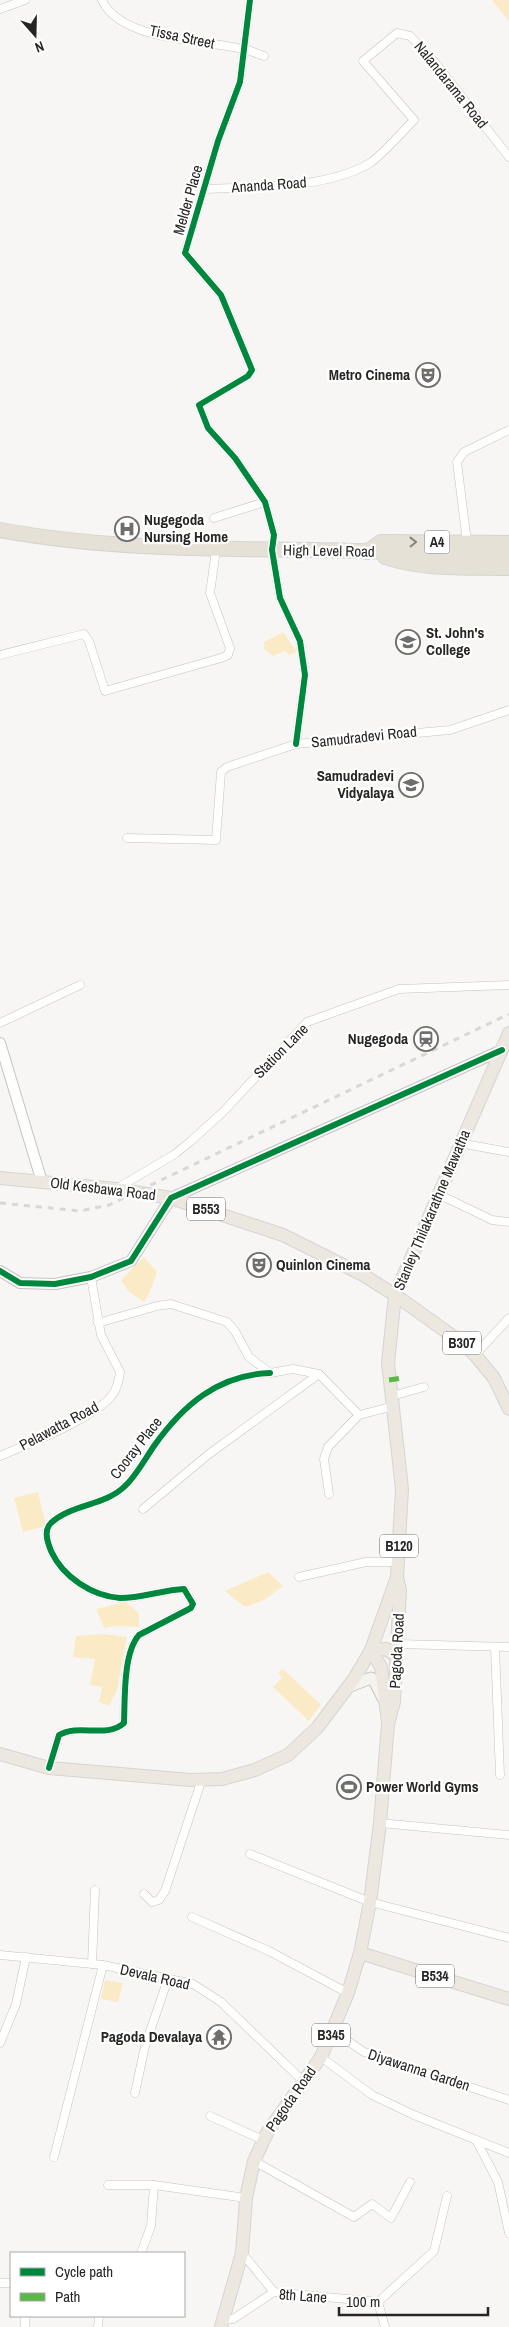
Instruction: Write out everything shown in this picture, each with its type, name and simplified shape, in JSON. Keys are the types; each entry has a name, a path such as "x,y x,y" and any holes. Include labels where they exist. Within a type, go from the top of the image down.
{"highway":[{"name":"High Level Road","path":"0,530 87,544 216,550 509,555"},
{"name":"A4","path":"367,552 381,542 509,543"},
{"name":"A4","path":"367,552 399,562 429,566 509,568"}],"main road":[{"name":"Stanley Thilakarathne Mawatha","path":"0,1754 49,1768 202,1779 222,1778 255,1770 288,1755 317,1728 350,1686 371,1650 397,1577 402,1489 388,1363 395,1295 459,1143 505,1049 509,1033"},
{"name":"Old Kesbawa Road","path":"0,1178 116,1189 170,1198 283,1235 363,1275 395,1295"},
{"name":"B307","path":"395,1295 476,1355 494,1378 509,1409"},
{"name":"Pagoda Road","path":"226,2322 242,2253 246,2198 254,2161 263,2140 321,2057 348,1993 360,1953 370,1902 380,1823 388,1724 394,1702 400,1590 397,1577"},
{"path":"371,1650 386,1649 397,1657"},
{"name":"Pagoda Road","path":"371,1650 381,1666 388,1724"},
{"path":"350,1686 371,1678 384,1699"},
{"name":"B534","path":"360,1953 509,1999"}],"street":[{"path":"0,9 25,0"},
{"name":"Tissa Street","path":"102,0 108,12 132,26 166,36 243,49 264,56"},
{"name":"Melder Place","path":"250,0 240,82 204,189 185,253 221,295 252,370 248,376 199,406 208,428 235,458 265,502 274,535 272,550 280,598 300,641 305,675 296,744"},
{"name":"Nalandarama Road","path":"362,61 397,33 410,36 433,60 509,157"},
{"name":"Ananda Road","path":"204,189 308,183 361,168 372,162 414,120 362,61"},
{"path":"467,542 457,462 464,452 509,430"},
{"path":"214,518 265,502"},
{"path":"0,655 84,634 89,641 105,691 202,665 228,655 230,648 210,593 216,550"},
{"name":"Samudradevi Road","path":"126,838 216,840 221,772 226,767 296,744 450,730 509,710"},
{"path":"0,1023 80,985"},
{"name":"Station Lane","path":"116,1189 175,1154 191,1141 223,1112 308,1022 399,989 509,985"},
{"path":"0,1043 42,1182"},
{"path":"0,1271 20,1283 55,1284 91,1277 131,1260 170,1198 505,1049"},
{"path":"459,1143 509,1152"},
{"path":"438,1194 492,1220 509,1222"},
{"name":"Pelawatta Road","path":"0,1456 49,1435 100,1406 113,1394 120,1372 101,1335 91,1277"},
{"path":"98,1323 157,1306 171,1304 227,1322 235,1331 249,1357 270,1373 293,1368 319,1374 359,1415"},
{"path":"476,1355 509,1318"},
{"name":"Cooray Place","path":"49,1768 59,1735 68,1730 117,1729 124,1723 127,1673 133,1641 139,1635 191,1608 193,1604 184,1589 121,1598 90,1590 72,1579 55,1560 47,1541 46,1532 50,1524 113,1495 125,1486 166,1428 182,1411 213,1388 234,1377 270,1373"},
{"path":"143,1509 209,1454 319,1374"},
{"path":"329,1494 324,1459 328,1447 359,1415 424,1387"},
{"path":"299,1577 366,1562 398,1562"},
{"path":"398,1644 509,1647"},
{"path":"495,1647 500,1774"},
{"path":"144,1894 152,1902 160,1900 165,1892 202,1779"},
{"path":"380,1823 509,1835"},
{"path":"250,1854 370,1902 509,1938"},
{"path":"92,1964 95,1890"},
{"path":"192,1917 269,1951 348,1993"},
{"name":"Devala Road","path":"0,1955 103,1965 193,1984 221,2002 304,2082"},
{"path":"0,2043 16,2004 26,1957"},
{"path":"54,2157 103,1965"},
{"path":"134,2093 145,2046 168,1979"},
{"name":"Diyawanna Garden","path":"333,2031 364,2052 509,2100"},
{"path":"321,2057 372,2095 414,2115 509,2153"},
{"path":"210,2116 263,2140"},
{"path":"476,2140 498,2182 509,2233"},
{"path":"254,2161 354,2217 372,2204 391,2218 410,2182"},
{"path":"108,2185 154,2185 246,2198"},
{"path":"141,2252 152,2226 154,2185"},
{"path":"385,2327 378,2302 434,2252 447,2196"},
{"path":"242,2253 274,2292"},
{"name":"8th Lane","path":"226,2322 274,2292 378,2302"},
{"path":"226,2322 239,2327"}],"shaded area":[{"path":"492,0 509,0 509,21"},
{"path":"283,632 297,652 289,655 285,651 273,656 264,649 264,642"},
{"path":"144,1257 157,1272 144,1302 128,1291 121,1280"},
{"path":"38,1492 46,1526 23,1532 14,1498"},
{"path":"268,1572 283,1586 264,1600 245,1607 225,1591"},
{"path":"125,1602 139,1613 139,1627 118,1626 104,1628 96,1609"},
{"path":"104,1634 127,1637 117,1690 109,1706 99,1702 102,1687 90,1685 95,1659 73,1657 76,1636"},
{"path":"283,1669 321,1705 309,1721 273,1687 282,1678 278,1673"},
{"path":"105,1980 123,1983 118,2002 101,1999"}],"railway":[{"path":"0,1203 80,1211 109,1205 509,1014"}],"marked path":[{"path":"389,1380 403,1378"}],"cycle path":[{"path":"250,0 240,82 218,141 185,253 221,295 252,370 248,376 199,405 208,428 235,458 265,502 274,535 272,550 280,598 300,641 305,675 296,744"},
{"path":"0,1271 20,1283 55,1284 91,1277 131,1261 171,1198 502,1050"},
{"path":"49,1768 59,1735 75,1730 109,1730 117,1728 124,1723 127,1664 134,1643 139,1635 191,1608 193,1604 184,1589 120,1598 89,1589 71,1577 56,1560 48,1541 47,1530 49,1526 68,1512 117,1493 137,1472 165,1431 190,1405 203,1395 234,1379 270,1373"}],"place":[{"name":"Metro Cinema","path":"428,375"},
{"name":"Nugegoda Nursing Home","path":"127,529"},
{"name":"St. John's College","path":"408,642"},
{"name":"Samudradevi Vidyalaya","path":"411,785"},
{"name":"Nugegoda","path":"426,1039"},
{"name":"Quinlon Cinema","path":"259,1265"},
{"name":"Power World Gyms","path":"349,1787"},
{"name":"Pagoda Devalaya","path":"219,2037"}]}
